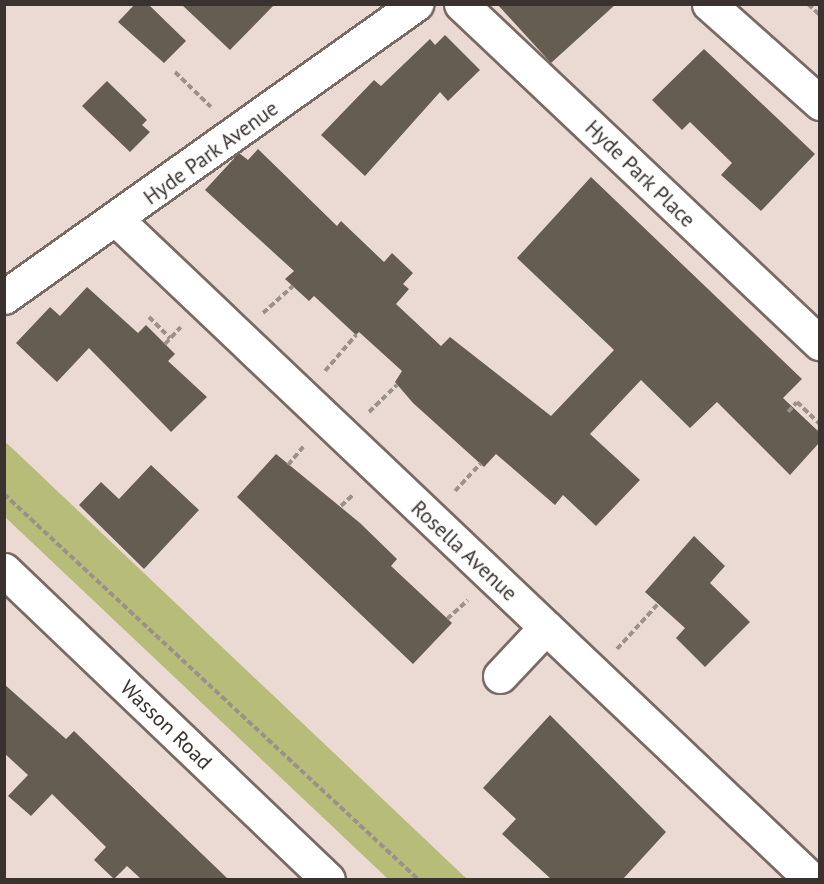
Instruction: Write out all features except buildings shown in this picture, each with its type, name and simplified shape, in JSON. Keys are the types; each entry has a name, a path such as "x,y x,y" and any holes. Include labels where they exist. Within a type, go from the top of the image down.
{"street":[{"name":"Hyde Park Avenue","path":"4,297 118,221 416,4"},
{"name":"Hyde Park Place","path":"460,4 819,344"},
{"path":"709,4 819,104"},
{"name":"Rosella Avenue","path":"118,221 812,879"},
{"name":"Wasson Road","path":"4,570 328,879"},
{"path":"500,675 546,627"}],"path":[{"path":"808,4 819,15"},
{"path":"175,72 216,112"},
{"path":"258,318 293,286"},
{"path":"149,317 170,338"},
{"path":"165,344 184,324"},
{"path":"321,376 356,335"},
{"path":"364,416 397,385"},
{"path":"788,412 797,402 819,424"},
{"path":"288,465 308,441"},
{"path":"341,506 359,489"},
{"path":"4,494 419,879"},
{"path":"615,651 658,604"}],"green space":[{"path":"5,442 467,879 388,879 5,517"}]}
